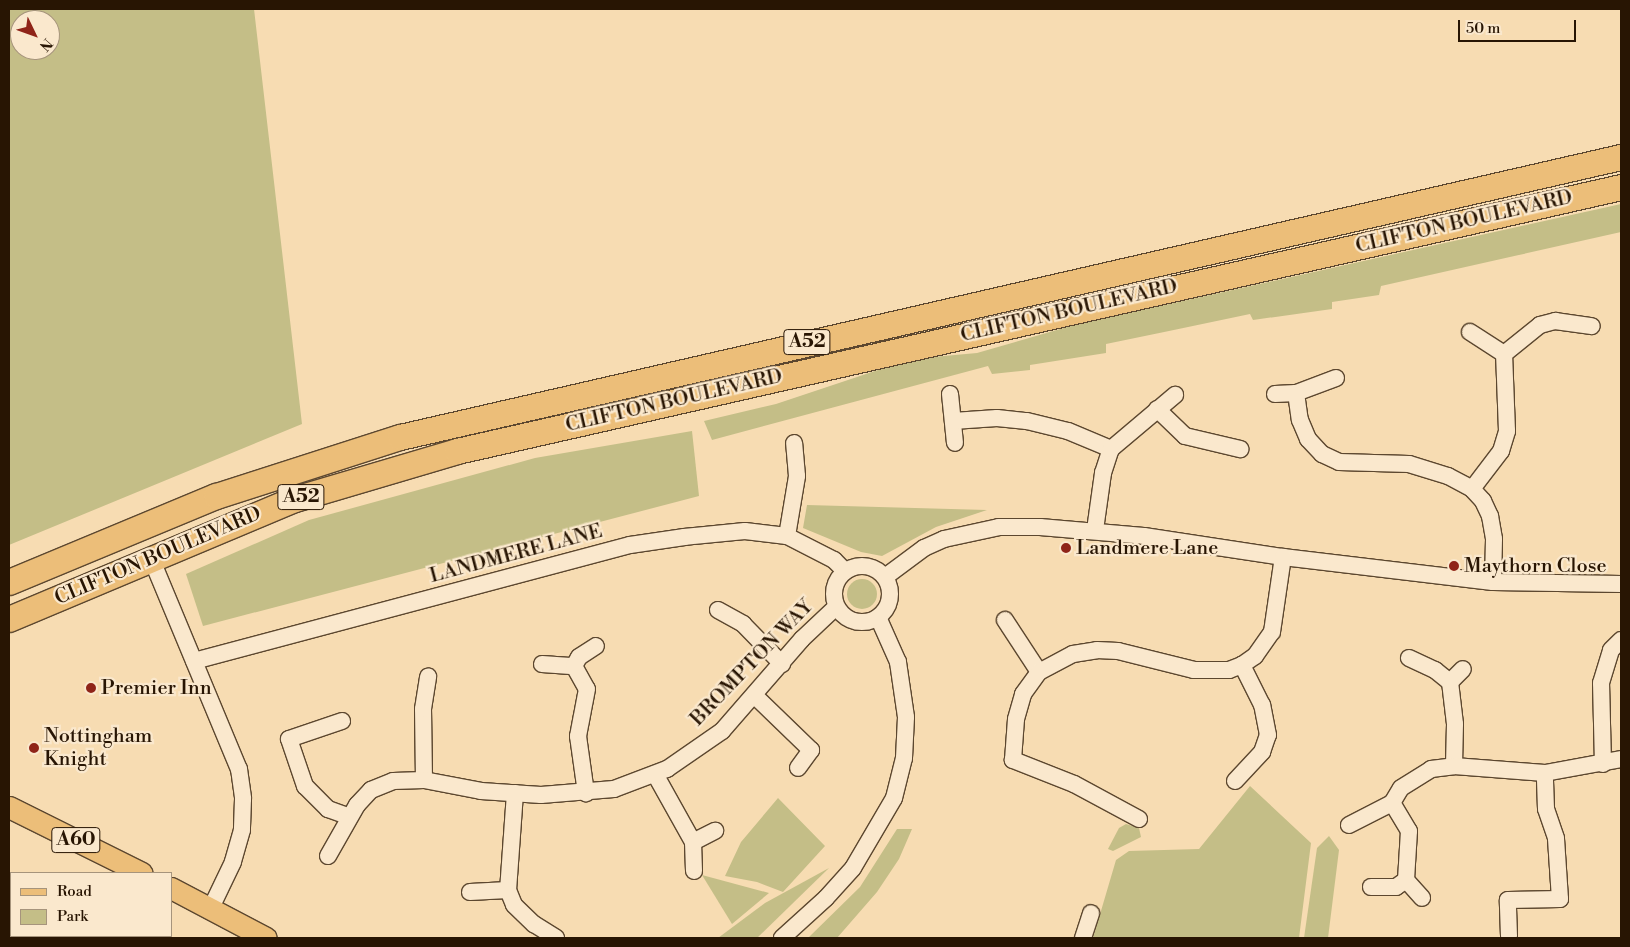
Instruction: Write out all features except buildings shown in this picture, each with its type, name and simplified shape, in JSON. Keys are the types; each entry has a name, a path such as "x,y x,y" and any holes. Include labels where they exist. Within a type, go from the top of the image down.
{"highway":[{"name":"CLIFTON BOULEVARD","path":"9,582 216,496 400,437 1621,156"},
{"name":"CLIFTON BOULEVARD","path":"9,619 150,558 295,499 457,451 1621,187"}],"main road":[{"name":"A60","path":"9,807 133,871"},
{"path":"172,888 266,938"}],"street":[{"path":"1504,354 1540,325 1555,321 1592,326"},
{"path":"1470,332 1504,354"},
{"path":"1472,489 1501,452 1507,431 1504,354"},
{"path":"1275,394 1296,393 1336,378"},
{"path":"1296,393 1300,420 1308,439 1322,454 1339,462 1409,464 1448,476 1472,489 1483,501 1490,516 1494,539 1493,582"},
{"path":"950,394 955,443"},
{"path":"1095,530 1102,473 1112,449 1175,395"},
{"path":"1158,410 1185,436 1240,449"},
{"path":"952,421 997,418 1027,421 1068,431 1112,449"},
{"path":"786,536 797,476 794,443"},
{"path":"885,577 924,548 969,531 999,527 1095,530 1283,557 1493,582 1621,584"},
{"name":"LANDMERE LANE","path":"194,661 630,545 746,531 786,536 834,560 845,571"},
{"path":"1139,819 1074,784 1013,760 1020,701 1039,672 1074,654 1097,650 1118,651 1202,671 1229,670 1242,665 1255,656 1272,632 1283,557"},
{"path":"150,558 238,769 243,799 242,830 233,862 212,908"},
{"path":"868,566 885,577 890,596 884,611 878,617 855,622 836,607 835,583 845,571 868,566"},
{"name":"BROMPTON WAY","path":"328,856 347,816 371,790 393,781 424,780 481,791 586,793 614,789 655,774 691,754 722,731 755,696 802,639 836,607"},
{"path":"718,610 743,624 782,664"},
{"path":"788,934 810,914 853,868 873,837 894,798 904,758 906,717 898,662 878,617"},
{"path":"1005,620 1039,672"},
{"path":"1603,764 1600,682 1611,650 1621,640"},
{"path":"574,666 579,657 596,646"},
{"path":"1409,658 1450,682"},
{"path":"542,664 574,666"},
{"path":"1235,781 1262,752 1268,735 1262,705 1242,665"},
{"path":"574,666 588,689 578,736 586,793"},
{"path":"1450,682 1464,669"},
{"path":"424,780 423,709 428,676"},
{"path":"1450,682 1455,724 1454,766"},
{"path":"755,696 811,750 798,768"},
{"path":"342,721 289,739 305,786 328,809 347,816"},
{"path":"1349,825 1392,802 1401,788 1414,777 1431,769 1454,766 1545,773 1603,764 1621,759"},
{"path":"1509,936 1508,900 1560,899 1556,838 1546,809 1545,773"},
{"path":"655,774 693,842 694,871"},
{"path":"515,793 508,890 514,905 534,924 556,938"},
{"path":"1392,802 1409,831 1406,880 1422,898"},
{"path":"693,842 715,831"},
{"path":"1371,887 1396,887 1406,880"},
{"path":"470,892 508,890"},
{"path":"1083,938 1091,913"}],"green space":[{"path":"9,9 254,9 302,424 9,545"},
{"path":"1621,204 1621,232 1381,286 1379,295 1332,302 1332,309 1253,320 1250,314 1106,344 1106,353 1030,365 1030,370 992,374 988,366 712,440 704,421 776,404 911,359 977,353 1074,325"},
{"path":"692,431 699,496 203,626 186,574 309,520 535,458"},
{"path":"807,505 987,510 936,527 882,556 861,552 803,528"},
{"path":"862,579 868,580 876,588 876,600 868,608 862,609 856,608 848,600 847,594 848,588 856,580"},
{"path":"1250,786 1311,843 1299,938 1093,938 1116,860 1129,851 1199,849"},
{"path":"778,798 825,846 783,892 757,882 725,876 741,842"},
{"path":"1126,824 1139,828 1141,837 1113,851 1108,849 1119,828"},
{"path":"897,829 912,829 899,859 877,892 837,938 808,938 860,887"},
{"path":"1329,836 1339,850 1328,938 1304,938 1317,848"},
{"path":"829,868 757,938 718,938 765,903"},
{"path":"702,875 769,893 732,924"}],"place":[{"name":"Landmere Lane","path":"1066,548"},
{"name":"Maythorn Close","path":"1454,566"},
{"name":"Premier Inn","path":"91,688"},
{"name":"Nottingham Knight","path":"34,748"}]}
